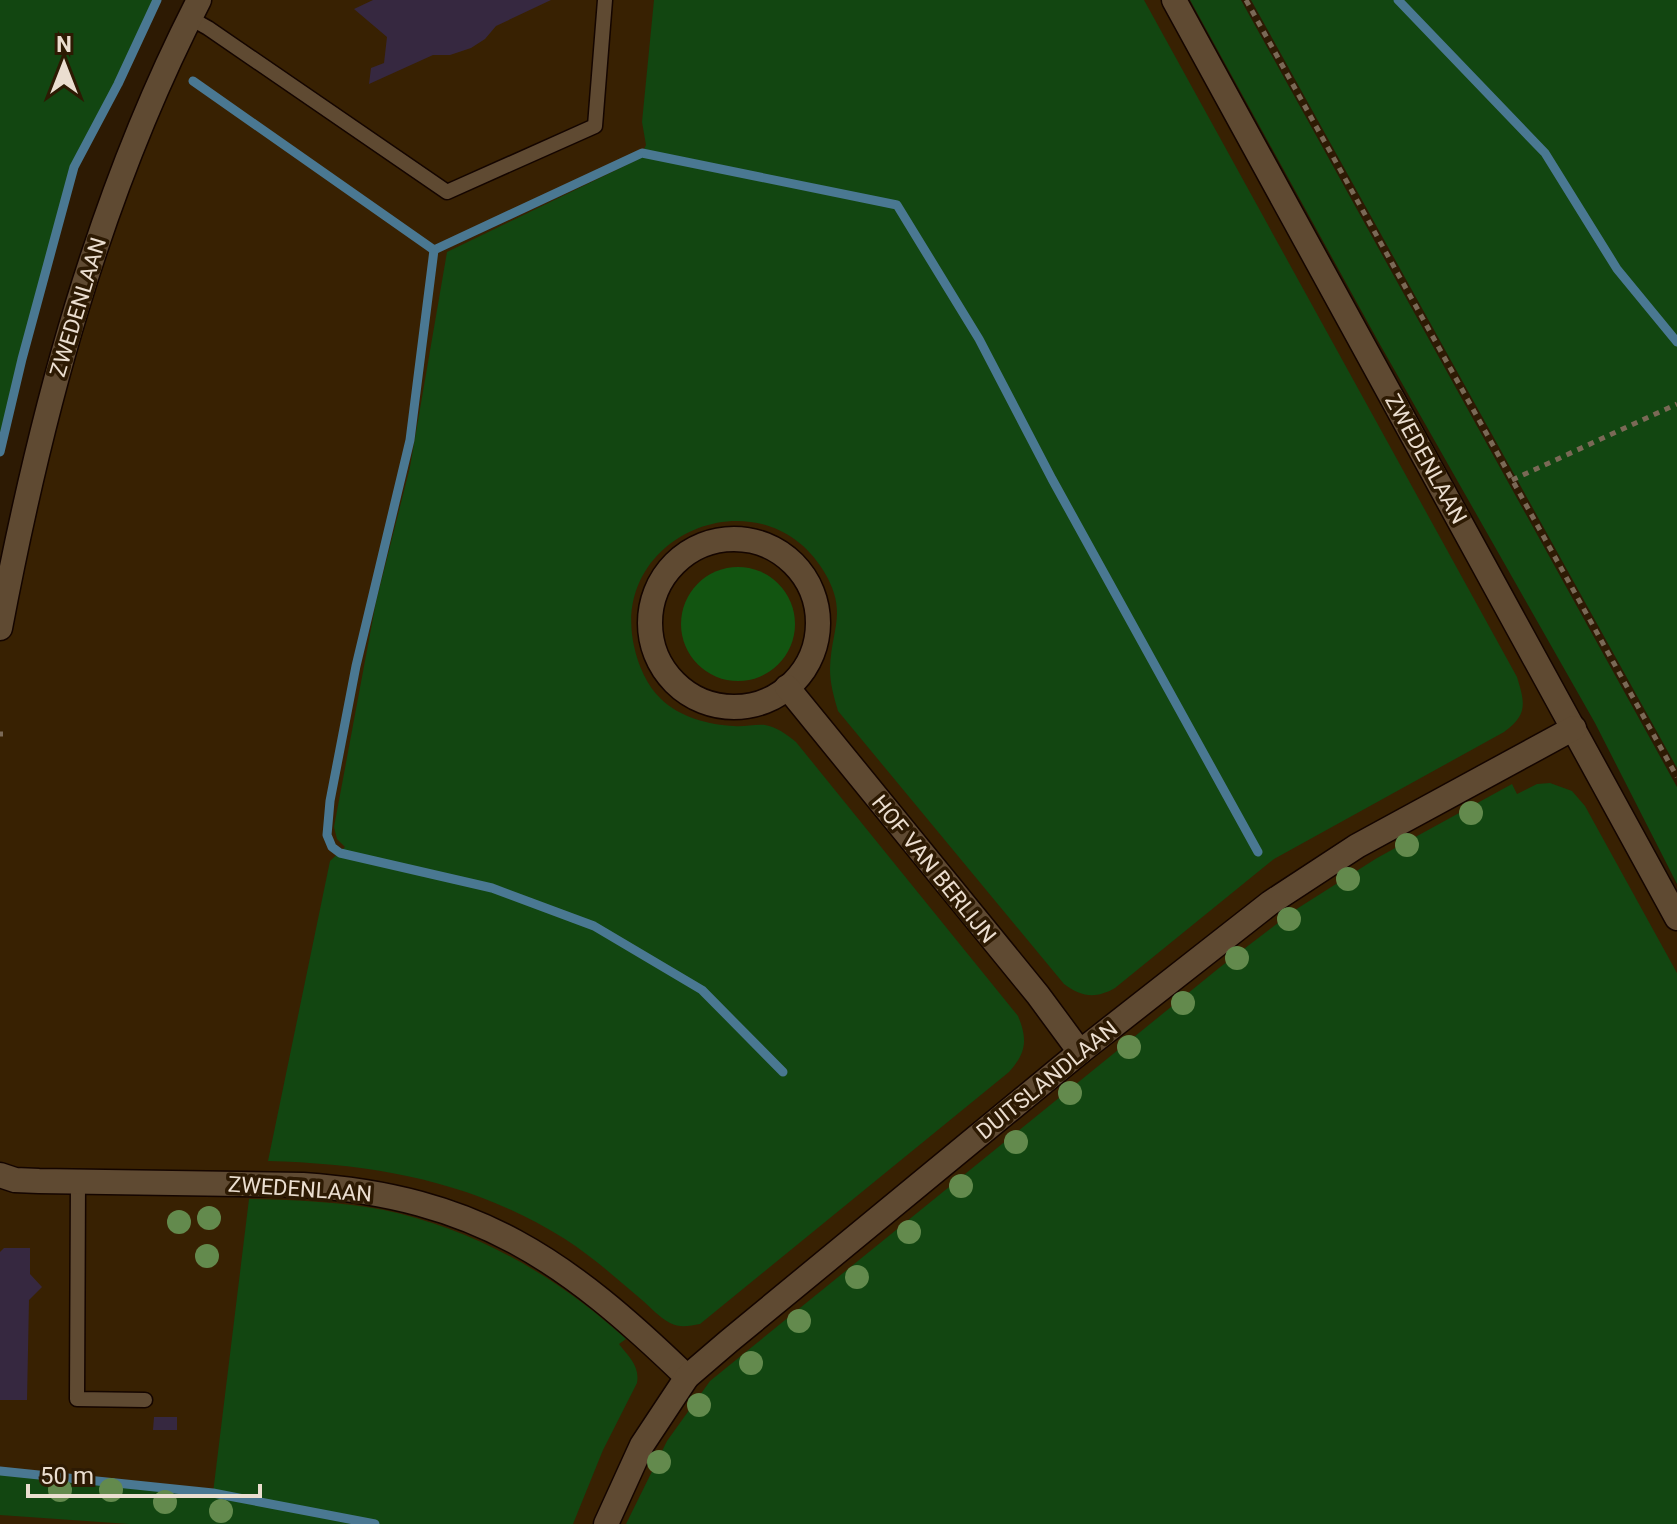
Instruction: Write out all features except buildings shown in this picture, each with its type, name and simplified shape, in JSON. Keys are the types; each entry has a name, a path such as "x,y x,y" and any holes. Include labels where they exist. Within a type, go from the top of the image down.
{"street":[{"name":"ZWEDENLAAN","path":"1174,0 1677,918"},
{"name":"ZWEDENLAAN","path":"0,628 44,419 105,221 133,144 195,9"},
{"path":"739,539 765,545 788,558 805,578 816,603 818,628 812,654 797,679 787,687 774,697 746,707 716,706 689,695 667,675 653,649 649,620 655,591 669,569 689,552 713,541 739,539"},
{"name":"HOF VAN BERLIJN","path":"787,687 1038,995 1080,1052"},
{"name":"DUITSLANDLAAN","path":"606,1524 642,1445 687,1377 1080,1052 1308,876 1574,728"},
{"name":"ZWEDENLAAN","path":"0,1175 15,1180 303,1185 343,1188 416,1201 501,1233 574,1278 618,1312 687,1377"}],"lane":[{"path":"195,9 447,192 595,126 605,0"},
{"path":"78,1182 77,1399 145,1400"}],"path":[{"path":"1246,0 1677,777"},
{"path":"1512,480 1677,404"}],"shaded area":[{"path":"199,0 1174,0 1677,918 1677,1524 0,1524 0,628 44,419"}],"green space":[{"path":"0,0 157,0 118,84 74,167 0,452"},
{"path":"654,0 1144,0 1517,677 1523,701 1521,714 1504,732 1274,859 1115,988 1089,995 1076,992 1064,984 838,711 830,669 837,620 835,597 823,570 796,540 764,525 730,521 696,529 667,546 644,573 632,606 634,646 651,688 668,705 695,719 725,725 769,726 796,742 1018,1016 1024,1039 1019,1059 1009,1072 700,1324 685,1326 674,1325 663,1318 605,1268 565,1239 495,1203 422,1179 385,1172 347,1166 268,1161 330,861 345,847 337,839 334,827 376,602 410,467 447,252 639,159 646,145 642,122"},
{"path":"1190,0 1241,0 1677,787 1677,884 1595,723 1378,341"},
{"path":"1251,0 1677,0 1677,768"},
{"path":"738,567 770,576 786,592 795,624 786,656 770,672 738,681 706,672 690,656 681,624 690,592 706,576"},
{"path":"1550,783 1572,791 1585,806 1677,973 1677,1524 626,1524 667,1441 710,1381 1219,968 1295,910 1377,858 1512,784 1517,794 1537,784"},
{"path":"249,1199 367,1207 451,1229 514,1258 544,1276 626,1339 619,1344 635,1367 637,1383 603,1450 573,1524 129,1524 0,1515 0,1471 213,1493"}],"waterway":[{"path":"0,452 74,167 118,84 157,0"},
{"path":"1398,0 1545,153 1617,269 1677,342"},
{"path":"193,81 434,250 642,153 897,205 979,339 1052,479 1258,852"},
{"path":"434,250 410,440 356,666 330,801 327,835 332,847 340,853 492,888 594,926 702,990 783,1072"},
{"path":"0,1471 213,1493 375,1524"}]}
